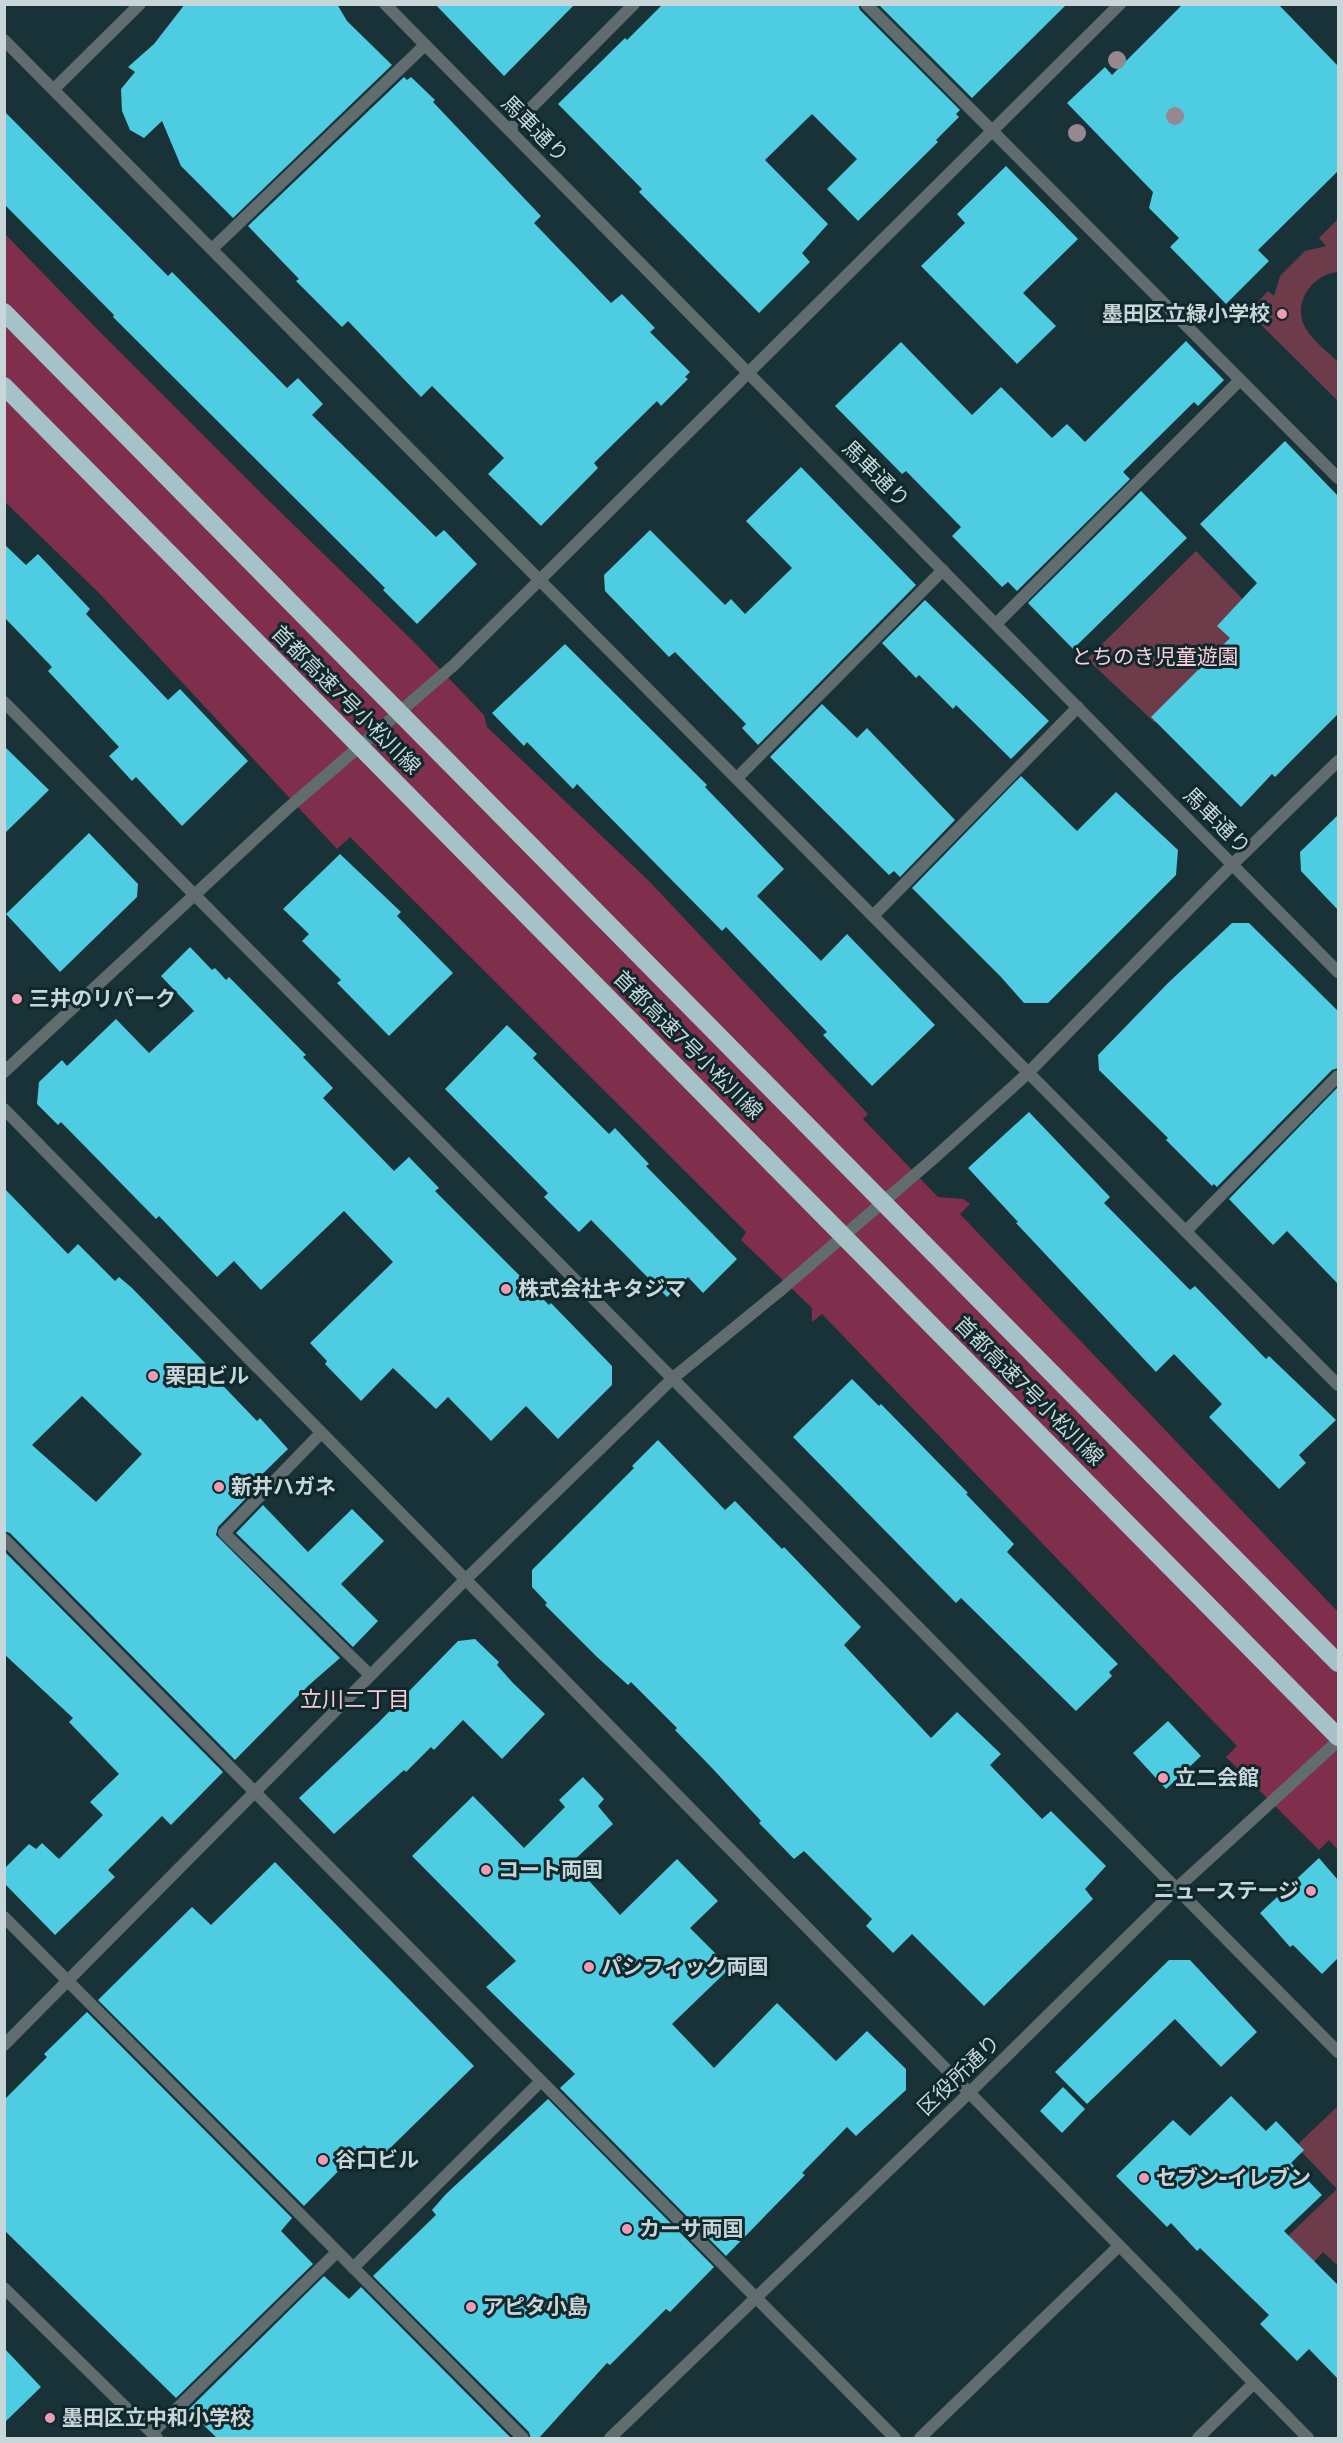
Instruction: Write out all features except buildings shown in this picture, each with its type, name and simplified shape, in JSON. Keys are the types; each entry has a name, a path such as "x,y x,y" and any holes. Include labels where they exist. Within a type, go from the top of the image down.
{"highway":[{"name":"首都高速7号小松川線","path":"4,312 1338,1663"},
{"name":"首都高速7号小松川線","path":"4,386 1338,1737"}],"street":[{"path":"54,89 140,4"},
{"name":"馬車通り","path":"385,4 1338,972"},
{"path":"508,130 634,4"},
{"path":"866,4 1338,478"},
{"path":"4,1072 287,809 454,665 1120,4"},
{"path":"4,40 1338,1385"},
{"path":"212,249 425,45"},
{"path":"996,624 1240,380"},
{"path":"737,778 943,570"},
{"path":"4,702 1338,2052"},
{"path":"873,916 1078,707"},
{"path":"4,2045 465,1580 673,1378 782,1289 1029,1073 1233,864 1338,761"},
{"path":"1186,1231 1338,1076"},
{"path":"4,1109 1308,2439"},
{"path":"321,1433 224,1533 370,1675"},
{"path":"4,1539 895,2439"},
{"name":"区役所通り","path":"610,2439 1178,1888 1338,1741"},
{"path":"4,1917 523,2439"},
{"path":"354,2268 541,2081"},
{"path":"920,2439 1119,2246"},
{"path":"4,2288 154,2436 337,2252"},
{"path":"1198,2439 1254,2383"}],"green space":[{"path":"1338,219 1338,272 1320,278 1312,284 1301,310 1306,329 1338,362 1338,401 1248,312 1268,291 1274,296 1280,276 1305,251 1326,246 1319,238"},
{"name":"とちのき児童遊園","path":"1196,551 1260,617 1155,723 1087,659"},
{"path":"1338,2106 1338,2266 1323,2252 1313,2263 1288,2236 1337,2189 1296,2146"}],"shaded area":[{"path":"4,233 262,494 414,642 484,715 487,727 649,881 868,1114 863,1119 938,1197 963,1199 970,1204 960,1214 1338,1612 1338,1850 1329,1840 1319,1850 1226,1757 1237,1746 822,1314 812,1322 812,1308 741,1240 746,1232 350,837 337,849 99,593 5,502"}],"place":[{"name":"墨田区立緑小学校","path":"1282,314"},
{"name":"三井のリパーク","path":"17,999"},
{"name":"株式会社キタジマ","path":"506,1289"},
{"name":"栗田ビル","path":"153,1376"},
{"name":"新井ハガネ","path":"219,1487"},
{"name":"立二会館","path":"1163,1778"},
{"name":"コート両国","path":"486,1870"},
{"name":"ニューステージ","path":"1311,1891"},
{"name":"パシフィック両国","path":"589,1967"},
{"name":"谷口ビル","path":"323,2160"},
{"name":"セブン-イレブン","path":"1144,2178"},
{"name":"カーサ両国","path":"627,2229"},
{"name":"アピタ小島","path":"471,2307"},
{"name":"墨田区立中和小学校","path":"50,2418"}],"district":[{"name":"立川二丁目","path":"355,1699"}]}
